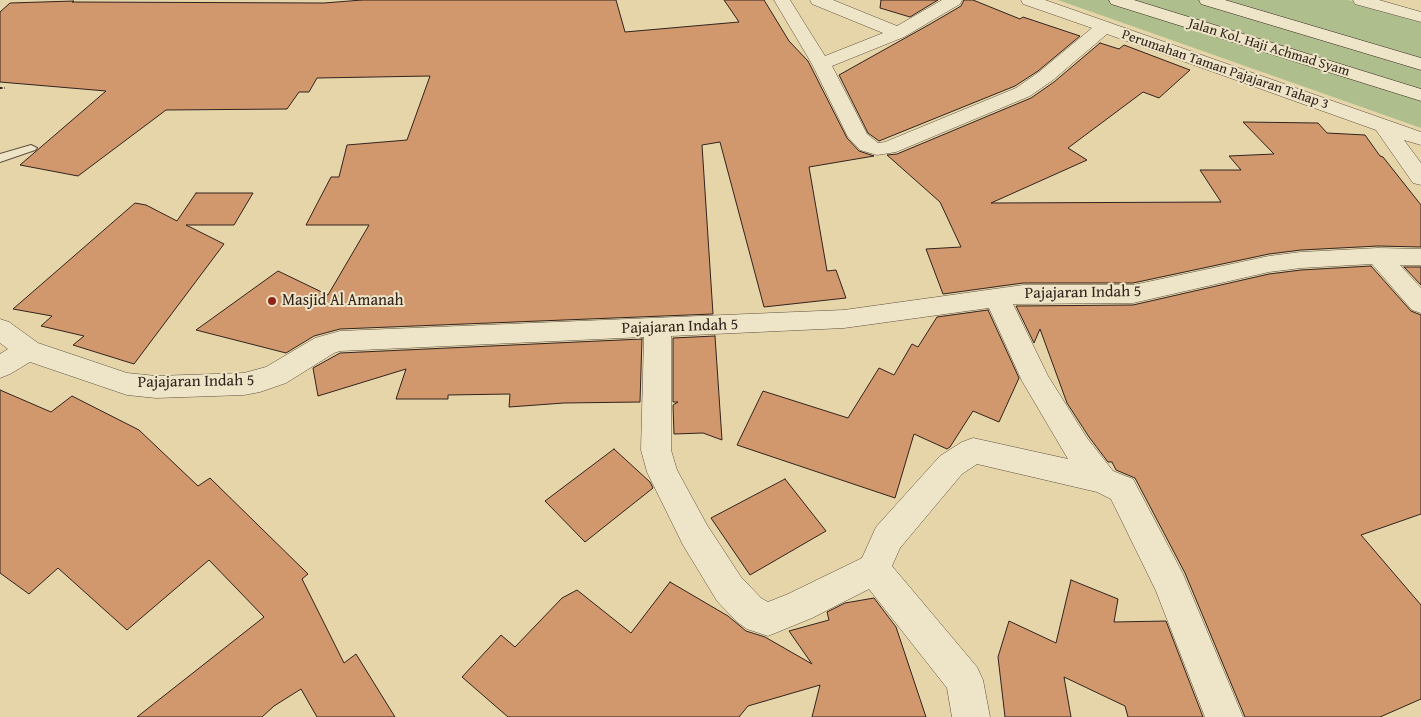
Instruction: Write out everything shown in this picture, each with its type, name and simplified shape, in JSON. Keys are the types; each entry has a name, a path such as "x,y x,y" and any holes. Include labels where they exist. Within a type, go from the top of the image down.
{"street":[{"path":"782,0 821,64 862,142 867,146 877,149 890,148 1023,92 1046,76 1104,27"},
{"path":"818,0 898,33"},
{"path":"821,64 898,33 954,0"},
{"name":"Perumahan Taman Pajajaran Tahap 3","path":"1029,0 1421,139"},
{"name":"Jalan Kol. Haji Achmad Syam","path":"1117,0 1421,95"},
{"path":"1207,0 1421,64"},
{"path":"1361,0 1421,17"},
{"path":"1383,125 1421,178"},
{"path":"1378,256 1421,304"},
{"name":"Pajajaran Indah 5","path":"0,330 28,350 127,384 156,387 244,384 276,376 325,345 340,341 844,319 1046,293 1133,294 1269,264 1300,260 1378,256 1421,257"},
{"path":"997,298 1036,381 1076,448 1102,480"},
{"path":"658,328 656,450 658,461 695,535 729,589 749,610 759,617 768,619 800,606 874,569 888,538 950,465 974,451 1102,480 1122,489 1171,585 1224,717"},
{"path":"0,367 28,350"},
{"path":"874,569 964,680 971,717"}],"lane":[{"path":"0,158 31,148"}],"path":[{"path":"0,88 5,88"}],"green space":[{"path":"1058,0 1348,0 1421,21 1421,128"}],"building":[{"path":"362,0 616,0 625,32 739,22 724,0 764,0 789,41 808,61 847,138 859,151 874,156 809,167 827,271 836,270 846,298 764,307 720,142 702,145 713,314 340,329 314,336 286,353 196,330 278,271 328,295 369,225 306,225 331,177 339,177 347,145 407,140 430,76 317,78 309,92 299,92 287,109 166,110 78,176 20,165 106,91 0,82 0,12 10,3 74,1 72,2 324,3"},
{"path":"881,0 938,0 910,17 880,8"},
{"path":"964,0 973,0 1020,19 1023,17 1080,36 1038,71 1015,86 879,141 868,133 839,75 961,6"},
{"path":"1100,43 1119,49 1124,45 1190,70 1159,98 1143,92 1068,148 1087,160 991,203 1221,202 1200,170 1241,170 1229,156 1274,154 1243,122 1318,123 1327,133 1365,135 1421,205 1421,247 1378,246 1301,250 1269,254 1133,283 1023,283 943,294 926,249 961,247 940,202 887,155 897,154 1031,98 1054,82"},
{"path":"196,193 253,193 234,225 186,225 224,244 134,364 73,345 84,336 41,326 52,316 13,309 135,203 146,205 177,221"},
{"path":"1371,266 1411,311 1421,315 1421,514 1361,535 1421,605 1421,699 1380,717 1245,717 1185,573 1135,478 1116,470 1112,462 1108,462 1089,437 1067,403 1040,329 1034,343 1016,306 1133,305 1269,274"},
{"path":"1404,267 1421,267 1421,285"},
{"path":"988,310 1019,378 999,422 973,411 947,449 914,434 895,498 737,445 763,391 848,418 879,368 894,375 912,344 918,347 937,317"},
{"path":"715,336 722,440 703,433 674,434 673,405 678,402 673,402 673,338"},
{"path":"642,339 640,402 564,403 509,407 510,394 448,395 448,399 396,399 406,369 318,396 313,368 340,353"},
{"path":"0,390 51,412 72,396 139,430 198,486 210,478 308,574 302,579 344,663 356,654 395,717 317,717 301,689 274,706 262,717 137,717 264,617 209,560 127,630 58,568 29,594 0,573"},
{"path":"614,449 650,482 653,488 585,542 545,501"},
{"path":"785,479 826,531 750,575 711,518"},
{"path":"1071,580 1118,599 1114,622 1166,621 1203,717 1128,717 1125,706 1064,677 1071,717 1005,717 998,657 1009,621 1056,643"},
{"path":"670,582 728,616 746,631 765,637 812,664 789,631 829,620 827,612 845,603 874,598 896,627 926,717 812,717 820,685 748,706 739,717 508,717 462,677 501,635 515,647 562,598 577,590 631,633"}],"place":[{"name":"Masjid Al Amanah","path":"272,301"}]}
